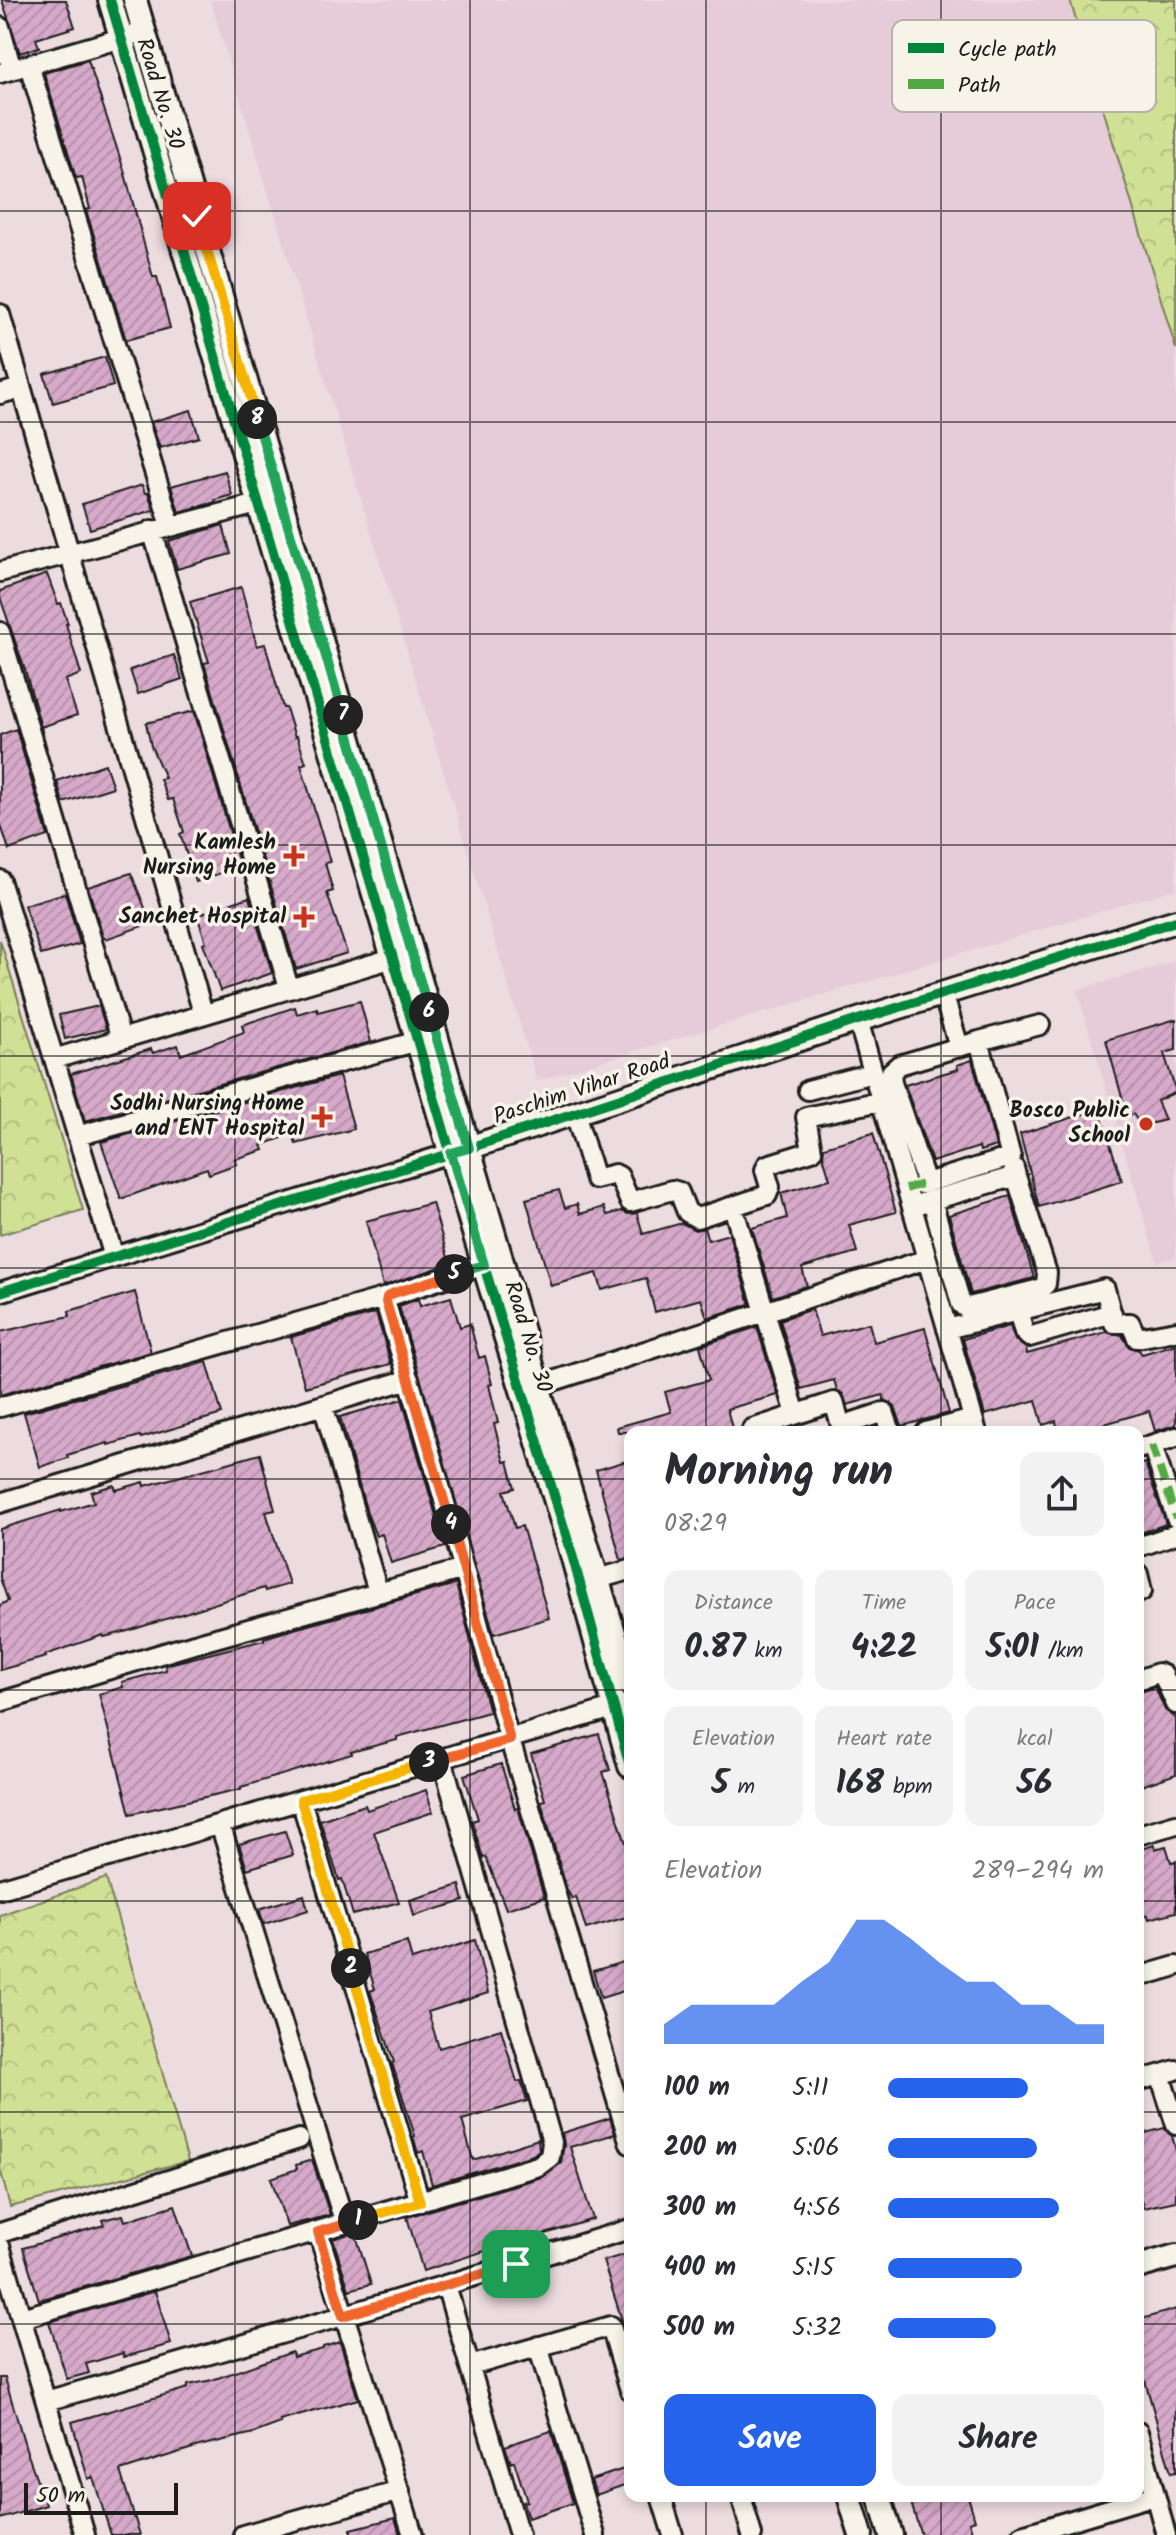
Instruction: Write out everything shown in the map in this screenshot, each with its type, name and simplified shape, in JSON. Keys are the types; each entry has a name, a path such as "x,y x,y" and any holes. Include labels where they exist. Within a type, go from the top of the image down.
{"street":[{"name":"Road No. 30","path":"110,0 214,311 460,1151 538,1386 624,1666"},
{"name":"Road No. 30","path":"135,0 214,311"},
{"path":"0,27 171,526"},
{"path":"14,69 144,32"},
{"path":"0,314 203,1013"},
{"path":"0,394 21,388"},
{"name":"Road No. 30","path":"270,500 393,958 418,1041 460,1151 484,1265 622,1706"},
{"path":"0,572 270,500"},
{"path":"152,530 289,988"},
{"path":"0,632 121,1039"},
{"path":"0,880 114,1257"},
{"name":"Paschim Vihar Road","path":"0,1292 460,1151 858,1020 1176,921"},
{"path":"54,1059 393,958"},
{"path":"943,993 959,1047"},
{"path":"858,1020 975,1425"},
{"path":"979,1041 1016,1176 1047,1273 1046,1284 1040,1289 965,1308 961,1304 891,1072 899,1065 979,1041 1040,1025"},
{"path":"77,1136 418,1041"},
{"path":"808,1090 873,1073"},
{"path":"575,1113 595,1179 615,1174 619,1176 630,1202 672,1190 681,1193 687,1212 694,1217 763,1198 769,1193 767,1165 812,1151 806,1117 881,1101"},
{"path":"911,1206 927,1189 1011,1157"},
{"path":"927,1189 1016,1176"},
{"path":"733,1207 796,1414"},
{"path":"538,1386 927,1259"},
{"path":"0,1407 387,1297 484,1265"},
{"path":"947,1329 1105,1289 1114,1323 1130,1323 1137,1338 1176,1331"},
{"path":"387,1297 386,1305 464,1569 510,1740 624,2124"},
{"path":"1018,1311 1024,1332 1029,1337 1112,1313"},
{"path":"0,1503 408,1378"},
{"path":"761,1426 834,1402 841,1426 884,1412 889,1426"},
{"path":"323,1405 378,1592"},
{"path":"1176,1437 1145,1447 1176,1518"},
{"path":"1144,1545 1176,1534"},
{"path":"0,1702 464,1569"},
{"path":"597,1579 624,1572"},
{"path":"1144,1678 1158,1673 1163,1675 1176,1704"},
{"path":"0,1889 622,1706"},
{"path":"22,2318 420,2202 538,2166 550,2157 552,2142 442,1759"},
{"path":"301,1800 420,2202"},
{"path":"220,1824 345,2224"},
{"path":"1144,1833 1176,1824"},
{"path":"1144,1975 1176,1966"},
{"path":"1144,2079 1168,2072 1176,2125"},
{"path":"0,2233 299,2139"},
{"path":"46,2401 624,2231"},
{"path":"318,2232 413,2535"},
{"path":"0,2246 85,2535"},
{"path":"1144,2265 1176,2256"},
{"path":"446,2285 519,2535"},
{"path":"470,2366 611,2326 624,2370"},
{"path":"538,2346 595,2535"},
{"path":"1144,2454 1166,2535"},
{"path":"243,2535 400,2491"},
{"path":"1144,2498 1155,2495"},
{"path":"663,2502 673,2535"},
{"path":"743,2502 752,2535"},
{"path":"851,2502 861,2535"},
{"path":"881,2502 891,2535"},
{"path":"1022,2535 1132,2502"}],"shaded area":[{"path":"210,0 1070,0 1076,20 892,20 892,112 1104,112 1176,349 1176,889 537,1081"},
{"name":"Bosco Public School","path":"1176,961 1176,1257 1157,1263 1077,990"}],"green space":[{"path":"1070,0 1176,0 1176,349 1104,112 1156,112 1156,20 1076,20"},
{"path":"0,940 83,1210 0,1235"},
{"path":"106,1878 188,2161 10,2207 0,2168 0,1915"}],"building":[{"path":"2,0 66,0 75,27 36,39 39,47 20,53"},
{"path":"88,60 124,170 153,277 157,277 170,328 126,340 86,210 90,209 82,177 76,178 44,73"},
{"path":"105,357 113,386 53,403 44,374"},
{"path":"191,410 199,437 160,448 151,422"},
{"path":"225,471 232,495 179,512 171,486"},
{"path":"142,485 154,510 90,529 82,504"},
{"path":"223,525 231,554 177,569 169,541"},
{"path":"47,574 58,604 61,603 81,674 65,680 77,715 41,727 47,749 0,591"},
{"path":"241,587 257,646 265,644 283,708 286,708 306,763 301,765 330,862 325,863 333,891 327,893 347,953 296,969 204,663 209,662 190,602"},
{"path":"174,655 182,679 138,694 130,670"},
{"path":"194,711 240,866 196,882 180,834 184,832 173,799 168,800 160,779 165,778 151,746 146,723"},
{"path":"16,729 48,836 9,850 0,822 0,735"},
{"path":"105,764 113,787 63,803 57,781"},
{"path":"131,873 151,923 106,939 88,887"},
{"path":"65,893 80,944 41,955 24,905"},
{"path":"249,897 272,973 220,991 197,915"},
{"path":"360,1001 371,1042 85,1121 71,1074 151,1049 153,1053 178,1045 181,1055 244,1032 242,1025 295,1007 297,1014"},
{"path":"99,1006 106,1029 65,1039 59,1015"},
{"path":"1176,1019 1176,1050 1164,1053 1176,1092 1157,1101 1165,1120 1141,1126 1133,1114 1127,1115 1106,1040"},
{"path":"972,1060 996,1146 980,1151 979,1147 932,1162 905,1085 958,1069 957,1065"},
{"path":"339,1076 354,1129 296,1144 293,1134 262,1145 264,1150 235,1159 237,1164 209,1174 207,1168 121,1199 101,1142"},
{"path":"1099,1109 1122,1181 1039,1207 1020,1134"},
{"path":"873,1133 896,1212 849,1225 857,1252 802,1268 807,1286 773,1297 752,1228 787,1218 781,1193 830,1179 823,1156 824,1147"},
{"path":"559,1190 565,1208 577,1204 580,1214 604,1207 607,1215 622,1211 637,1213 643,1234 682,1223 695,1230 704,1228 708,1240 729,1234 750,1304 707,1318 701,1299 655,1312 646,1278 602,1290 597,1273 551,1286 526,1199"},
{"path":"1010,1196 1034,1278 971,1294 949,1215"},
{"path":"432,1203 450,1264 383,1286 366,1221"},
{"path":"135,1292 151,1352 0,1395 0,1332 70,1316 69,1311"},
{"path":"451,1297 460,1327 470,1324 479,1358 485,1356 498,1423 494,1424 515,1488 504,1491 515,1528 522,1526 549,1618 494,1634 399,1306 418,1299 420,1306"},
{"path":"812,1309 820,1336 869,1323 874,1342 925,1328 949,1413 902,1426 895,1407 884,1400 883,1395 847,1405 834,1380 801,1389 780,1320"},
{"path":"376,1313 391,1364 305,1387 291,1337"},
{"path":"1010,1326 1015,1340 1026,1348 1027,1354 1106,1332 1122,1335 1129,1347 1142,1354 1176,1344 1176,1425 1155,1431 1149,1411 1098,1426 1057,1426 1056,1421 1043,1425 1036,1400 985,1415 963,1339"},
{"path":"757,1327 778,1395 727,1409 731,1426 624,1426 624,1432 618,1432 617,1427 671,1412 665,1392 709,1380 700,1346"},
{"path":"207,1362 222,1414 141,1438 108,1443 40,1467 24,1413"},
{"path":"402,1399 445,1547 391,1563 382,1534 376,1536 367,1513 340,1417"},
{"path":"260,1454 275,1510 266,1512 289,1584 265,1591 264,1588 128,1631 103,1635 46,1657 0,1670 0,1605 8,1601 0,1578 0,1529 94,1502 91,1492 114,1485 116,1490 144,1482 145,1486"},
{"path":"624,1462 624,1559 621,1560 596,1470"},
{"path":"1144,1463 1166,1524 1144,1532"},
{"path":"456,1584 489,1712 397,1737 397,1740 241,1789 130,1814 99,1694 123,1687 122,1682 166,1670 165,1665 264,1640"},
{"path":"1155,1687 1165,1710 1176,1718 1176,1774 1144,1785 1144,1691"},
{"path":"599,1734 610,1770 603,1772 624,1837 624,1918 586,1929 576,1897 572,1899 567,1890 531,1754"},
{"path":"501,1764 515,1809 518,1808 544,1897 506,1909 486,1857 483,1858 472,1821 478,1819 464,1775"},
{"path":"426,1790 433,1812 374,1832 399,1902 353,1915 320,1820 365,1805 367,1810"},
{"path":"285,1831 293,1855 247,1869 239,1844"},
{"path":"1166,1846 1171,1862 1176,1861 1176,1912 1149,1919 1148,1915 1144,1916 1144,1848"},
{"path":"460,1885 464,1901 414,1916 410,1900"},
{"path":"304,1895 308,1910 264,1924 259,1909"},
{"path":"475,1940 488,1993 428,2012 439,2048 501,2029 517,2082 521,2081 527,2101 462,2120 473,2160 538,2139 539,2150 533,2155 432,2185 423,2151 418,2153 394,2062 370,1991 375,1989 364,1954 407,1942 412,1960"},
{"path":"624,1962 624,1991 601,1998 593,1971"},
{"path":"610,2118 615,2134 570,2147 593,2219 423,2271 407,2217 542,2177 561,2163 562,2133"},
{"path":"1164,2128 1172,2136 1176,2150 1176,2201 1144,2208 1144,2133"},
{"path":"312,2160 330,2215 287,2226 271,2178"},
{"path":"175,2205 192,2256 39,2300 23,2248 104,2225 102,2220 123,2215 125,2221"},
{"path":"355,2232 371,2284 349,2290 333,2239"},
{"path":"624,2255 624,2327 603,2261"},
{"path":"155,2291 171,2344 86,2364 89,2373 67,2379 49,2322"},
{"path":"1176,2309 1176,2472 1171,2473 1144,2377 1144,2318"},
{"path":"340,2342 358,2399 280,2421 254,2433 199,2446 120,2471 140,2535 111,2535 93,2477 88,2479 72,2422 188,2388 188,2385 212,2380 292,2352 293,2357"},
{"path":"0,2378 5,2378 46,2505 0,2519"},
{"path":"551,2431 573,2503 528,2518 523,2502 527,2501 514,2461 511,2463 505,2446"},
{"path":"624,2469 624,2485 596,2495 591,2480"},
{"path":"911,2502 970,2502 975,2520 969,2522 973,2535 921,2535"},
{"path":"395,2518 400,2535 351,2535 351,2529"}],"marked path":[{"path":"906,1189 922,1184"},
{"path":"1152,1445 1176,1518"}],"cycle path":[{"path":"110,0 571,1551 624,1744"},
{"path":"0,1292 469,1148 858,1020 1176,921"}],"place":[{"name":"Kamlesh Nursing Home","path":"294,856"},
{"name":"Sanchet Hospital","path":"304,917"},
{"name":"Sodhi Nursing Home and ENT Hospital","path":"322,1117"},
{"name":"Bosco Public School","path":"1146,1124"}],"route":[{"path":"197,216 469,1148 451,1153 484,1265 394,1293 387,1297 386,1302 510,1740 301,1800 420,2202 318,2232 343,2316 516,2264"}]}
